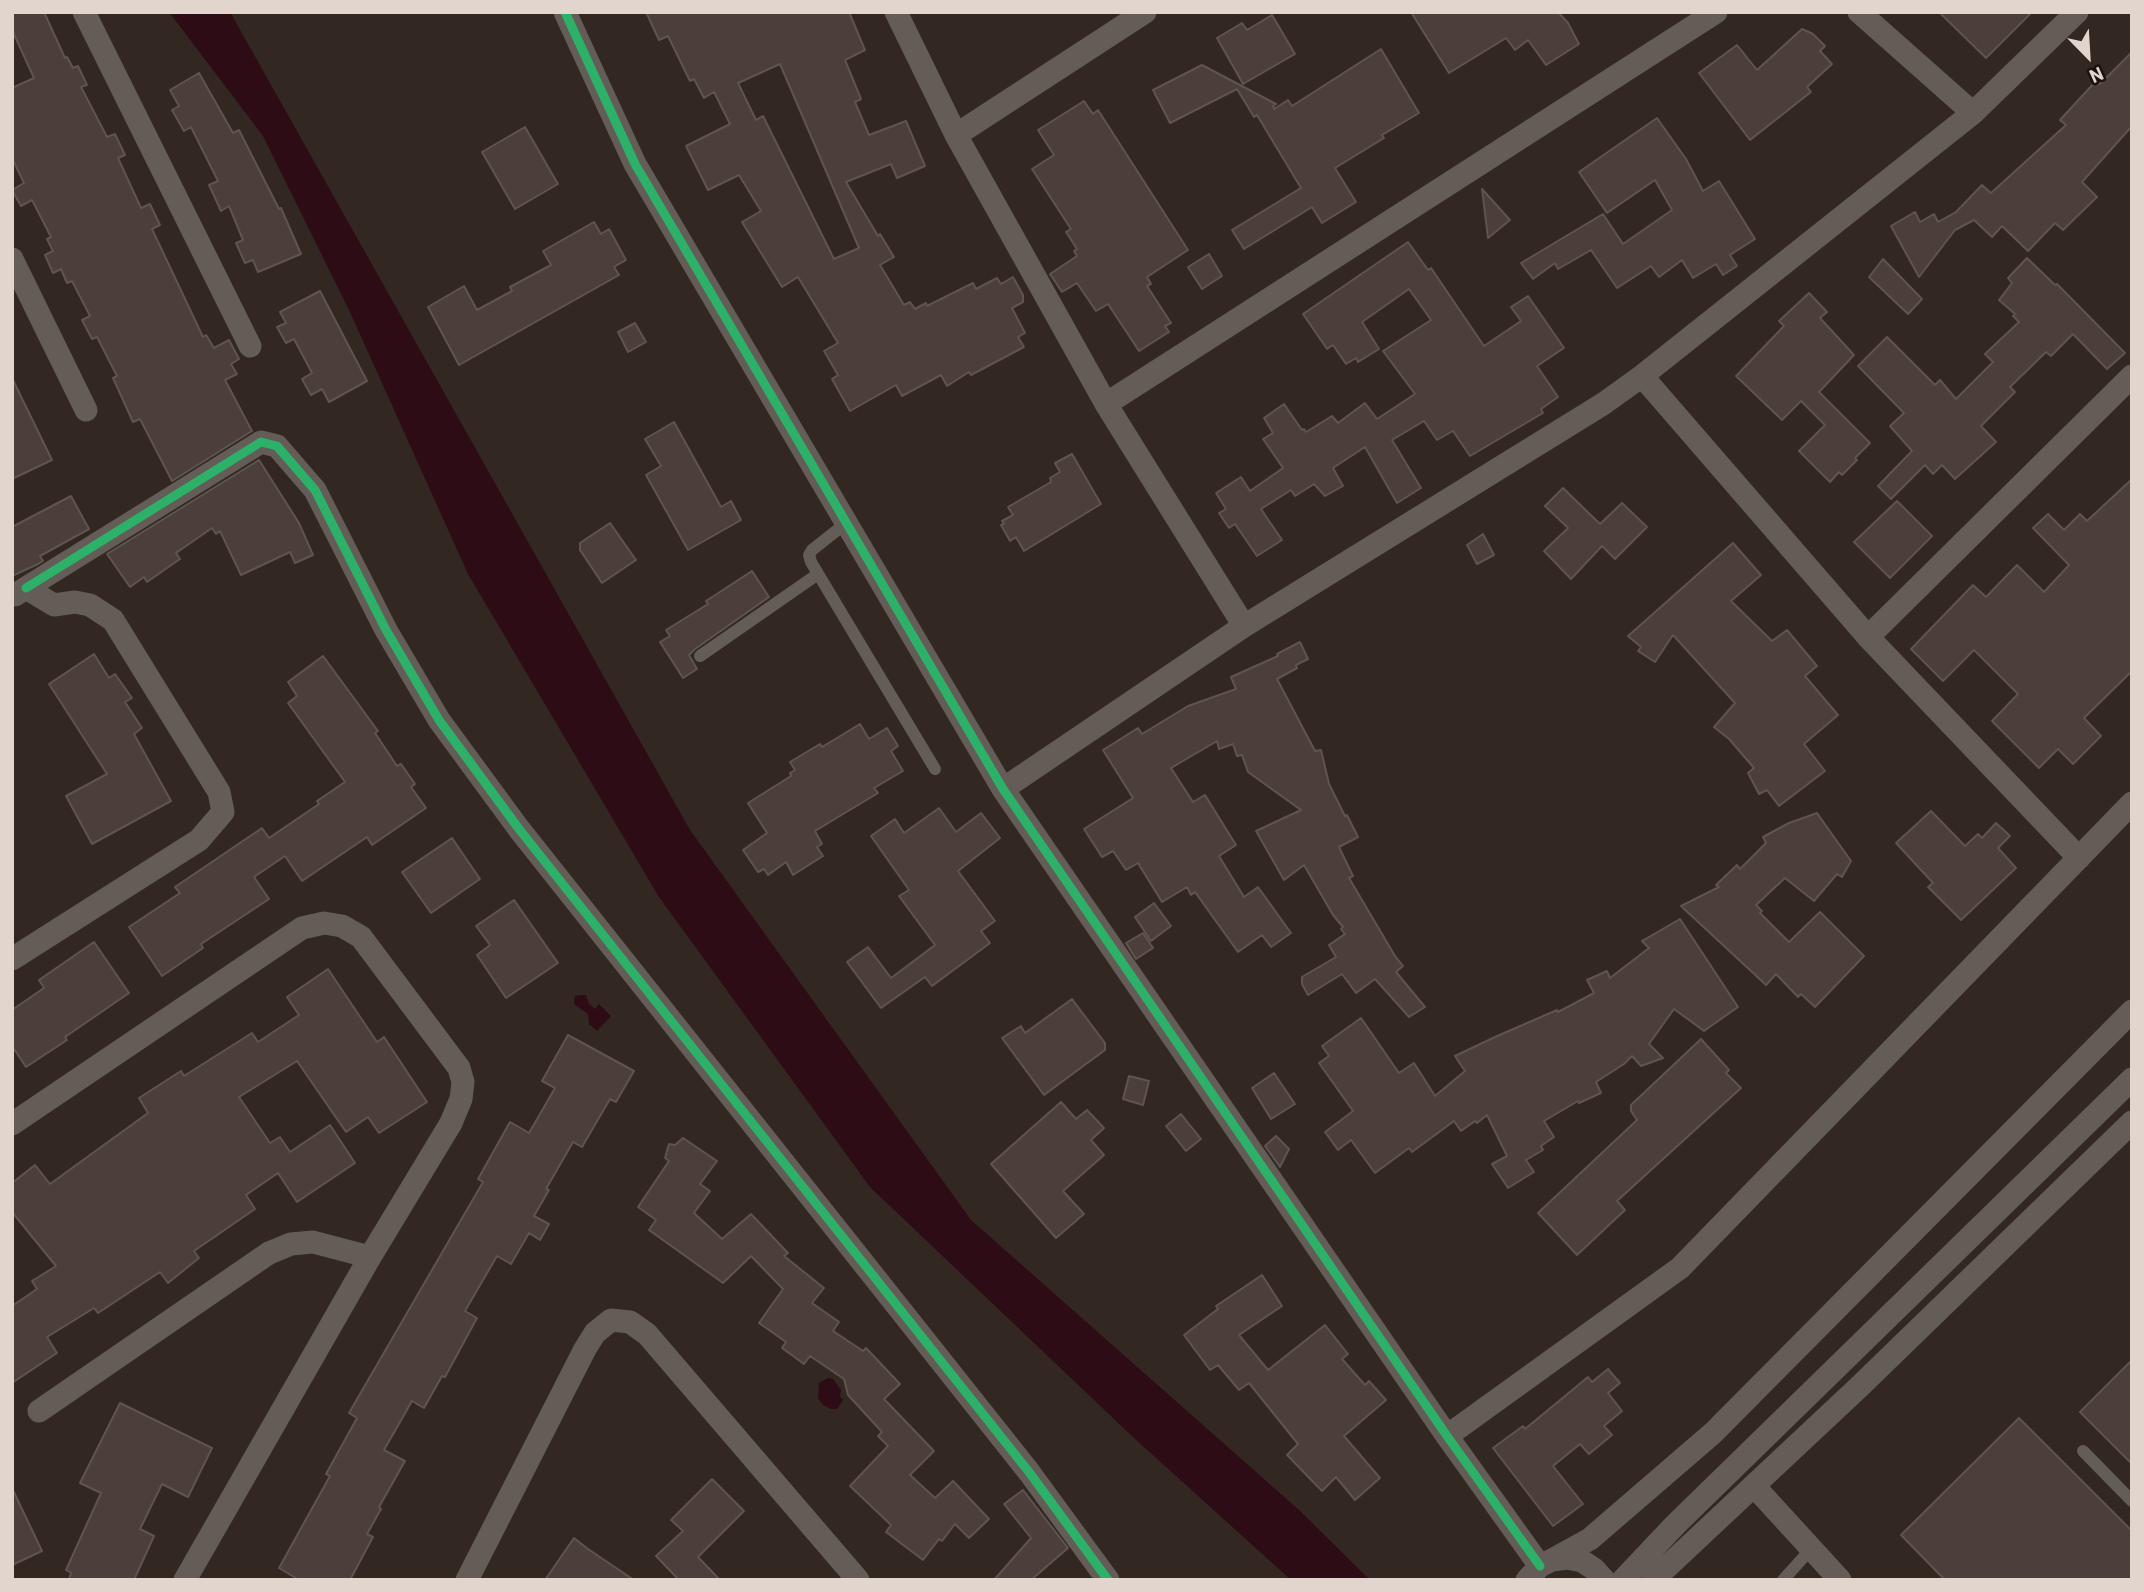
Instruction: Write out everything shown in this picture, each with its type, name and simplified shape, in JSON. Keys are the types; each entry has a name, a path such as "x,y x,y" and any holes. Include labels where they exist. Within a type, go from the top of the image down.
{"street":[{"path":"84,12 250,346"},
{"path":"565,12 635,164 1003,789 1540,1569"},
{"path":"896,12 956,135 1106,404 1244,626"},
{"path":"956,135 1145,12"},
{"path":"1106,404 1716,12"},
{"path":"1859,12 1973,113"},
{"path":"1003,789 1244,626 1603,404 1642,376 1973,113 2077,12"},
{"path":"12,259 86,410"},
{"path":"1642,376 1868,637 2079,858"},
{"path":"1868,637 2132,376"},
{"path":"19,592 261,442 277,446 315,490 386,630 439,720 528,839 1029,1472 1108,1580"},
{"path":"12,959 199,841 223,812 219,792 113,620 90,605 54,605 19,592"},
{"path":"1447,1436 1680,1268 2132,803"},
{"path":"12,1124 302,928 324,923 342,926 361,937 459,1068 463,1082 461,1099 451,1123 369,1257 185,1580"},
{"path":"1540,1569 1590,1539 1713,1433 2132,1011"},
{"path":"1623,1580 1676,1524 2132,1079"},
{"path":"1653,1580 2132,1122"},
{"path":"39,1411 270,1254 291,1244 313,1242 369,1257"},
{"path":"467,1580 585,1349 595,1333 611,1320 630,1322 647,1334 858,1580"},
{"path":"1754,1486 1840,1580"},
{"path":"1540,1569 1567,1558 1581,1561 1594,1569 1604,1580"}],"lane":[{"path":"845,524 810,552 810,559 934,769"},
{"path":"700,656 818,574"},
{"path":"2083,1451 2132,1501"},
{"path":"1783,1580 1811,1549"}],"shaded area":[{"path":"169,12 230,12 690,830 971,1220 1299,1510 1370,1580 1291,1580 1134,1438 870,1187 659,897 468,574 350,312 263,136"},
{"path":"586,995 589,1004 595,1009 599,1004 611,1016 597,1031 589,1024 588,1014 574,1004 575,996"},
{"path":"828,1378 833,1379 841,1390 840,1396 843,1400 837,1409 823,1405 818,1398 819,1383"}],"building":[{"path":"12,12 44,12 65,58 67,57 73,68 78,66 87,85 81,87 107,137 115,134 125,155 118,158 141,208 150,204 160,225 152,229 203,337 206,335 214,348 229,340 239,359 231,364 237,374 225,380 252,431 172,481 140,419 133,422 113,378 117,376 97,337 92,339 82,320 90,316 72,281 67,283 61,269 53,273 45,255 53,251 47,239 51,237 32,200 21,206 12,190 24,183 12,158 12,88 34,78 12,30"},
{"path":"646,12 849,12 865,50 845,60 861,99 855,102 869,135 906,121 925,166 897,178 891,164 846,182 878,236 880,234 894,257 880,265 904,305 910,302 915,309 926,303 927,306 973,283 976,289 997,278 1001,284 1013,277 1023,295 1023,302 1012,308 1025,333 1018,337 1024,347 971,375 969,372 947,386 941,375 902,396 896,385 850,411 832,379 838,375 824,351 838,343 798,277 782,287 742,222 761,211 739,175 708,190 686,146 730,124 714,92 704,98 694,79 690,81 668,36 659,40","holes":["780,64 859,248 834,259 763,116 756,120 738,83"]},
{"path":"1411,12 1558,12 1568,23 1579,44 1546,65 1528,40 1515,50 1506,38 1449,73"},
{"path":"1939,12 2032,12 1986,58"},
{"path":"1272,15 1295,54 1243,84 1217,38 1242,23 1247,30"},
{"path":"1802,29 1813,34 1825,46 1820,51 1832,64 1807,87 1811,92 1750,140 1699,73 1737,45 1757,70"},
{"path":"1381,49 1419,113 1335,168 1356,202 1322,223 1312,207 1244,249 1232,230 1301,188 1257,115 1254,117 1237,89 1170,123 1153,90 1202,65 1276,104 1274,109 1288,100 1292,106"},
{"path":"2132,52 2132,126 2082,182 2097,197 2063,230 2055,223 2028,251 2002,226 1992,237 1974,220 1955,230 1919,277 1891,226 1915,212 1920,222 1934,214 1938,222 1956,212 1982,185 1991,193 2066,125 2060,120 2096,81 2100,84"},
{"path":"199,73 233,133 239,130 279,209 281,208 301,254 258,272 253,260 245,263 236,243 243,240 229,206 221,211 209,185 218,181 191,127 184,131 172,110 179,106 170,90"},
{"path":"1084,101 1093,114 1098,110 1188,250 1147,277 1151,284 1147,286 1171,323 1165,326 1169,332 1139,351 1108,304 1096,311 1077,283 1062,292 1050,274 1077,256 1074,251 1077,249 1066,232 1071,229 1032,169 1054,155 1038,130"},
{"path":"1657,118 1686,159 1703,191 1719,181 1755,239 1730,255 1737,266 1723,275 1716,264 1693,278 1682,260 1659,277 1651,266 1617,288 1591,250 1558,269 1555,263 1533,279 1521,263 1603,214 1623,244 1672,210 1655,180 1607,213 1579,172"},
{"path":"525,127 558,184 515,209 482,152"},
{"path":"1482,189 1510,220 1488,238"},
{"path":"594,222 601,234 609,229 626,260 614,267 619,275 459,365 428,307 464,286 477,310 512,291 510,287 551,265 543,251"},
{"path":"1408,242 1428,270 1431,268 1484,346 1521,321 1511,307 1528,296 1564,348 1537,366 1558,397 1541,409 1543,413 1470,456 1453,431 1437,440 1424,421 1392,440 1421,488 1397,503 1365,447 1333,468 1343,486 1325,496 1314,484 1295,496 1291,490 1261,509 1282,540 1257,556 1235,524 1229,528 1219,513 1226,509 1216,493 1241,477 1250,491 1283,468 1263,439 1273,433 1264,418 1284,404 1306,432 1332,416 1338,423 1365,403 1377,419 1415,394 1383,351 1431,320 1409,289 1362,322 1379,349 1358,362 1356,358 1346,364 1333,345 1327,349 1303,314"},
{"path":"1209,254 1222,276 1202,289 1188,267"},
{"path":"2027,258 2057,284 2125,353 2107,369 2073,334 2051,356 2046,352 2010,387 2015,392 1981,426 1996,442 1955,479 1942,465 1933,474 1925,465 1891,499 1878,486 1912,451 1890,426 1904,413 1858,366 1887,337 1935,385 1940,380 1956,399 1993,362 1985,354 2019,322 2013,316 2015,314 1999,300 2012,283 2008,278"},
{"path":"1883,259 1922,299 1908,314 1869,277"},
{"path":"320,291 367,381 329,402 322,389 311,395 302,379 312,373 294,339 286,343 277,327 286,323 280,312"},
{"path":"1809,293 1827,312 1820,318 1854,355 1819,392 1870,443 1842,475 1839,472 1830,482 1799,451 1825,425 1801,401 1782,420 1736,376 1784,326 1779,321"},
{"path":"635,323 646,342 628,352 618,332"},
{"path":"12,378 52,460 12,479"},
{"path":"674,422 721,507 731,501 741,520 688,550 646,475 661,466 645,439"},
{"path":"1072,454 1101,504 1024,551 1016,537 1010,541 1001,525 1004,524 1002,521 1013,515 1008,507 1051,482 1050,478 1060,472 1055,463"},
{"path":"259,460 299,523 313,555 295,563 290,552 241,575 220,531 216,534 212,528 176,553 180,559 147,582 144,577 130,587 107,554"},
{"path":"2132,479 2132,671 2084,718 2101,736 2073,764 2058,749 2039,768 1992,721 2018,694 1974,650 1943,681 1911,649 1973,585 1986,597 2017,565 2044,592 2069,565 2033,528 2048,514 2064,530 2080,514 2087,521"},
{"path":"1563,488 1600,524 1622,503 1647,527 1615,559 1602,546 1571,579 1544,551 1568,528 1545,506"},
{"path":"71,496 89,529 40,556 43,561 12,576 12,527"},
{"path":"1897,501 1932,536 1890,578 1854,542"},
{"path":"610,523 636,560 602,583 580,550 580,543"},
{"path":"1483,534 1494,555 1477,564 1467,545"},
{"path":"1733,543 1761,575 1731,601 1772,641 1787,630 1817,666 1805,676 1838,715 1804,744 1825,771 1779,806 1767,790 1759,794 1748,773 1754,768 1729,739 1714,727 1735,703 1673,635 1655,662 1638,651 1641,647 1628,636"},
{"path":"752,571 769,597 695,649 689,655 697,669 683,678 660,642 670,636 666,630 708,604 706,601"},
{"path":"1300,642 1308,659 1277,679 1315,751 1321,750 1329,784 1358,837 1339,847 1353,876 1349,878 1403,966 1396,972 1425,1007 1409,1017 1375,979 1356,993 1342,974 1308,995 1302,984 1302,977 1336,957 1329,945 1345,934 1341,929 1343,927 1304,865 1284,880 1256,831 1301,810 1248,772 1242,755 1237,756 1233,744 1219,749 1217,741 1171,768 1193,802 1205,795 1236,845 1219,856 1244,897 1258,887 1291,933 1271,947 1262,935 1238,952 1195,892 1191,895 1187,887 1162,902 1138,863 1126,870 1113,851 1102,857 1084,829 1133,798 1103,750 1138,728 1142,734 1188,706 1236,689 1231,677 1278,656 1277,654"},
{"path":"94,654 109,678 115,674 132,698 125,702 142,728 134,734 171,801 92,844 66,796 107,774 49,684"},
{"path":"323,656 378,731 375,733 397,766 401,764 415,784 411,787 426,808 372,845 367,837 302,881 285,856 254,877 269,899 201,944 203,948 162,976 129,927 180,893 175,887 262,828 269,838 319,804 317,801 345,782 288,703 297,696 288,682"},
{"path":"860,724 869,739 887,728 898,746 891,751 903,771 874,788 878,793 815,831 822,844 817,847 823,856 793,875 786,862 768,875 764,869 758,872 743,850 767,833 748,803 791,776 790,773 795,770 790,762"},
{"path":"939,808 956,832 981,813 1000,838 958,871 995,921 981,931 990,943 932,986 925,977 881,1008 847,962 868,947 891,978 935,945 899,896 909,890 871,836 895,819 904,833"},
{"path":"1931,811 1965,846 1978,834 1982,838 1996,823 2010,836 1998,848 2016,868 1961,920 1928,887 1933,883 1896,843"},
{"path":"1817,813 1851,861 1842,877 1837,874 1814,901 1785,878 1756,905 1762,911 1760,913 1789,942 1820,912 1864,956 1815,1007 1801,994 1798,997 1776,974 1766,985 1681,906 1719,887 1716,885 1737,865 1740,869 1766,843 1763,837 1789,823"},
{"path":"452,838 480,879 431,913 402,872"},
{"path":"514,900 558,963 506,998 477,955 490,945 476,926"},
{"path":"1154,903 1171,926 1151,941 1135,917"},
{"path":"1680,919 1738,1007 1704,1031 1674,1009 1649,1044 1663,1058 1641,1066 1632,1056 1596,1082 1601,1093 1579,1103 1578,1101 1544,1121 1554,1137 1541,1146 1543,1150 1526,1160 1534,1172 1508,1188 1492,1164 1507,1156 1487,1115 1461,1131 1454,1121 1412,1152 1409,1148 1375,1173 1351,1140 1338,1150 1325,1132 1353,1111 1319,1063 1329,1056 1322,1046 1361,1018 1399,1073 1414,1063 1435,1096 1465,1071 1455,1056 1557,1010 1558,1012 1594,993 1587,980 1607,971 1610,978 1649,948 1642,941"},
{"path":"1143,933 1153,948 1136,959 1126,943"},
{"path":"94,942 129,993 26,1067 12,1046 12,1010 44,988 39,980"},
{"path":"328,969 377,1042 384,1037 427,1102 379,1133 368,1117 346,1132 297,1061 239,1097 270,1143 280,1137 290,1152 330,1125 355,1163 297,1202 278,1173 246,1195 255,1209 194,1251 199,1258 168,1283 160,1272 98,1313 94,1308 47,1337 57,1353 12,1383 12,1306 37,1289 32,1281 56,1266 12,1212 12,1183 35,1165 50,1184 148,1113 139,1098 181,1071 184,1076 252,1033 258,1042 299,1015 287,997"},
{"path":"1072,999 1105,1043 1105,1050 1044,1095 1002,1038 1021,1026 1025,1033"},
{"path":"568,1035 634,1071 616,1102 610,1099 582,1147 573,1142 546,1189 549,1190 534,1216 549,1224 540,1240 529,1233 511,1264 497,1256 465,1311 477,1318 445,1377 442,1376 424,1408 412,1401 384,1450 405,1461 379,1507 381,1509 367,1534 373,1537 350,1580 299,1580 279,1568 330,1476 326,1474 357,1418 349,1413 483,1182 478,1179 510,1122 529,1133 555,1088 542,1081"},
{"path":"1701,1039 1729,1070 1726,1073 1741,1088 1617,1201 1625,1210 1577,1255 1538,1213 1637,1120 1631,1111 1631,1105"},
{"path":"1274,1073 1295,1104 1271,1119 1252,1088"},
{"path":"1129,1076 1149,1081 1143,1105 1123,1099"},
{"path":"1061,1102 1076,1119 1087,1110 1104,1128 1091,1140 1104,1155 1063,1191 1084,1214 1056,1238 991,1164"},
{"path":"1181,1114 1201,1139 1186,1151 1166,1126"},
{"path":"1276,1136 1289,1149 1280,1167 1265,1146"},
{"path":"683,1138 717,1161 700,1184 710,1191 694,1213 722,1239 751,1214 788,1253 784,1256 824,1288 812,1303 839,1322 833,1331 863,1351 866,1348 900,1384 884,1399 934,1451 910,1475 935,1498 953,1481 989,1519 969,1538 955,1524 923,1560 886,1532 891,1525 850,1486 888,1446 878,1436 882,1432 848,1395 844,1379 810,1356 804,1364 782,1348 786,1342 759,1323 783,1289 751,1256 723,1283 649,1230 656,1220 638,1207 669,1161 665,1158 669,1144 675,1145"},
{"path":"1262,1275 1282,1306 1239,1335 1268,1370 1325,1325 1348,1354 1342,1359 1365,1385 1369,1381 1386,1400 1344,1436 1380,1478 1355,1500 1336,1477 1322,1491 1287,1455 1298,1444 1249,1383 1239,1390 1218,1365 1210,1370 1184,1335 1218,1309 1216,1306"},
{"path":"2132,1360 2132,1464 2080,1412"},
{"path":"1608,1369 1620,1383 1608,1393 1622,1411 1604,1426 1612,1435 1589,1454 1580,1444 1553,1466 1583,1504 1553,1526 1493,1448 1523,1426 1525,1429 1588,1377 1592,1382"},
{"path":"120,1403 212,1448 188,1497 162,1484 140,1529 154,1536 134,1580 69,1580 71,1573 66,1570 101,1493 80,1483"},
{"path":"2019,1418 2132,1531 2132,1580 1945,1580 1901,1535"},
{"path":"712,1479 744,1511 698,1557 720,1580 679,1580 656,1556 683,1531 671,1520"},
{"path":"12,1488 42,1551 12,1565"},
{"path":"1023,1490 1068,1548 1031,1580 994,1580 1031,1538 1004,1504"},
{"path":"574,1538 588,1549 634,1580 545,1580"}],"cycle path":[{"path":"565,12 635,164 1003,789 1447,1436 1540,1566"},
{"path":"26,588 261,442 277,446 315,490 386,630 439,720 519,829 1029,1472 1108,1580"}]}
